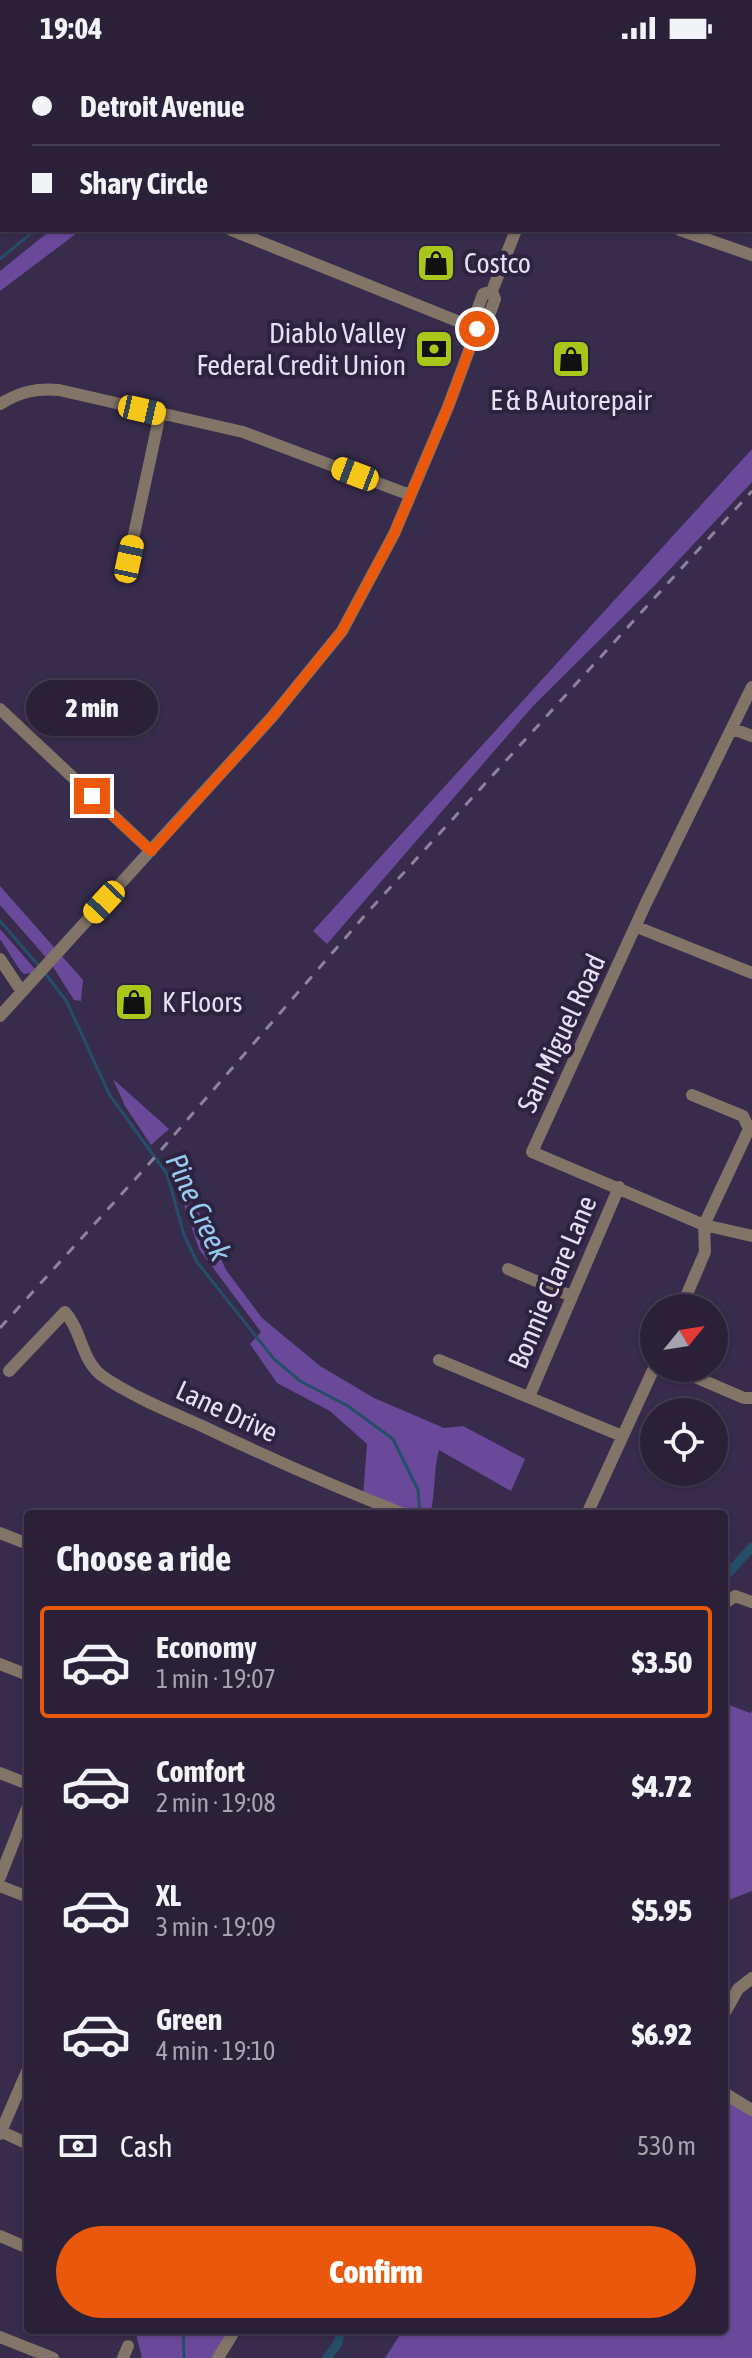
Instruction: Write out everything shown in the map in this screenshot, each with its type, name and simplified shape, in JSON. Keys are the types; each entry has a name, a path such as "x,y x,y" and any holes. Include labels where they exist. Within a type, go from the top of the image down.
{"street":[{"path":"236,232 477,329"},
{"path":"0,1016 272,717 342,631 394,534 477,329 474,319 483,294 492,291 515,232"},
{"path":"686,232 752,255"},
{"path":"0,404 37,388 59,390 243,432 410,495"},
{"path":"125,576 160,414"},
{"name":"San Miguel Road","path":"750,1237 704,1225 532,1152 752,687"},
{"path":"0,709 151,851"},
{"path":"733,729 752,736"},
{"path":"637,927 752,973"},
{"path":"0,959 22,992"},
{"path":"687,1294 705,1252 704,1225 749,1129 743,1116 692,1095"},
{"name":"Bonnie Clare Lane","path":"529,1397 619,1187"},
{"path":"508,1269 571,1296"},
{"name":"Lane Drive","path":"9,1371 65,1312 76,1323 89,1362 102,1375 161,1407 335,1488 396,1510"},
{"path":"439,1360 622,1436"},
{"path":"589,1510 647,1382"},
{"path":"707,1382 744,1398 752,1398"},
{"path":"0,1533 24,1542"},
{"path":"728,1601 735,1596 752,1602"},
{"path":"0,1664 24,1673"},
{"path":"0,1773 24,1782"},
{"path":"0,1877 24,1816"},
{"path":"0,1886 24,1895"},
{"path":"728,2007 738,1989 752,1978"},
{"path":"24,2078 0,2133 24,2142"},
{"path":"728,2095 752,2110"},
{"path":"0,2236 24,2246"},
{"path":"218,2358 233,2334"},
{"path":"0,2337 53,2358"}],"shaded area":[{"path":"49,232 78,232 0,291 0,271"},
{"path":"752,449 752,482 657,583 534,705 327,944 313,931"},
{"path":"0,886 83,980 81,1001 74,1000 50,962 0,905"},
{"path":"0,929 35,969 32,973 24,974 20,970 0,939"},
{"path":"113,1079 169,1129 151,1145 125,1106"},
{"path":"177,1165 226,1270 262,1318 320,1366 374,1398 444,1428 463,1426 525,1459 511,1491 439,1450 431,1510 384,1510 383,1504 363,1497 367,1444 330,1411 277,1383 250,1344 261,1332 199,1249 181,1196"},
{"path":"728,1705 750,1713 752,1711 752,1891 728,1900"},
{"path":"728,2096 752,2115 752,2358 385,2358 400,2334 728,2334"},
{"path":"136,2334 233,2334 218,2358 142,2358"}],"waterway":[{"name":"Pine Creek","path":"0,259 33,232"},
{"name":"Pine Creek","path":"0,921 39,966"},
{"name":"Pine Creek","path":"44,972 67,1002 109,1094 167,1174 184,1235 197,1262 274,1359 300,1381 348,1406 393,1439 418,1490 420,1510"},
{"path":"728,1574 752,1547"},
{"name":"Pine Creek","path":"183,2334 184,2357"},
{"path":"327,2358 338,2343 340,2334"}],"railway":[{"path":"0,1328 148,1165 367,913 752,491"}],"place":[{"name":"Costco","path":"436,263"},
{"name":"Diablo Valley Federal Credit Union","path":"434,349"},
{"name":"E & B Autorepair","path":"571,359"},
{"name":"K Floors","path":"134,1002"}],"route":[{"path":"92,796 151,851 272,717 329,648 342,631 394,534 477,329"}]}
